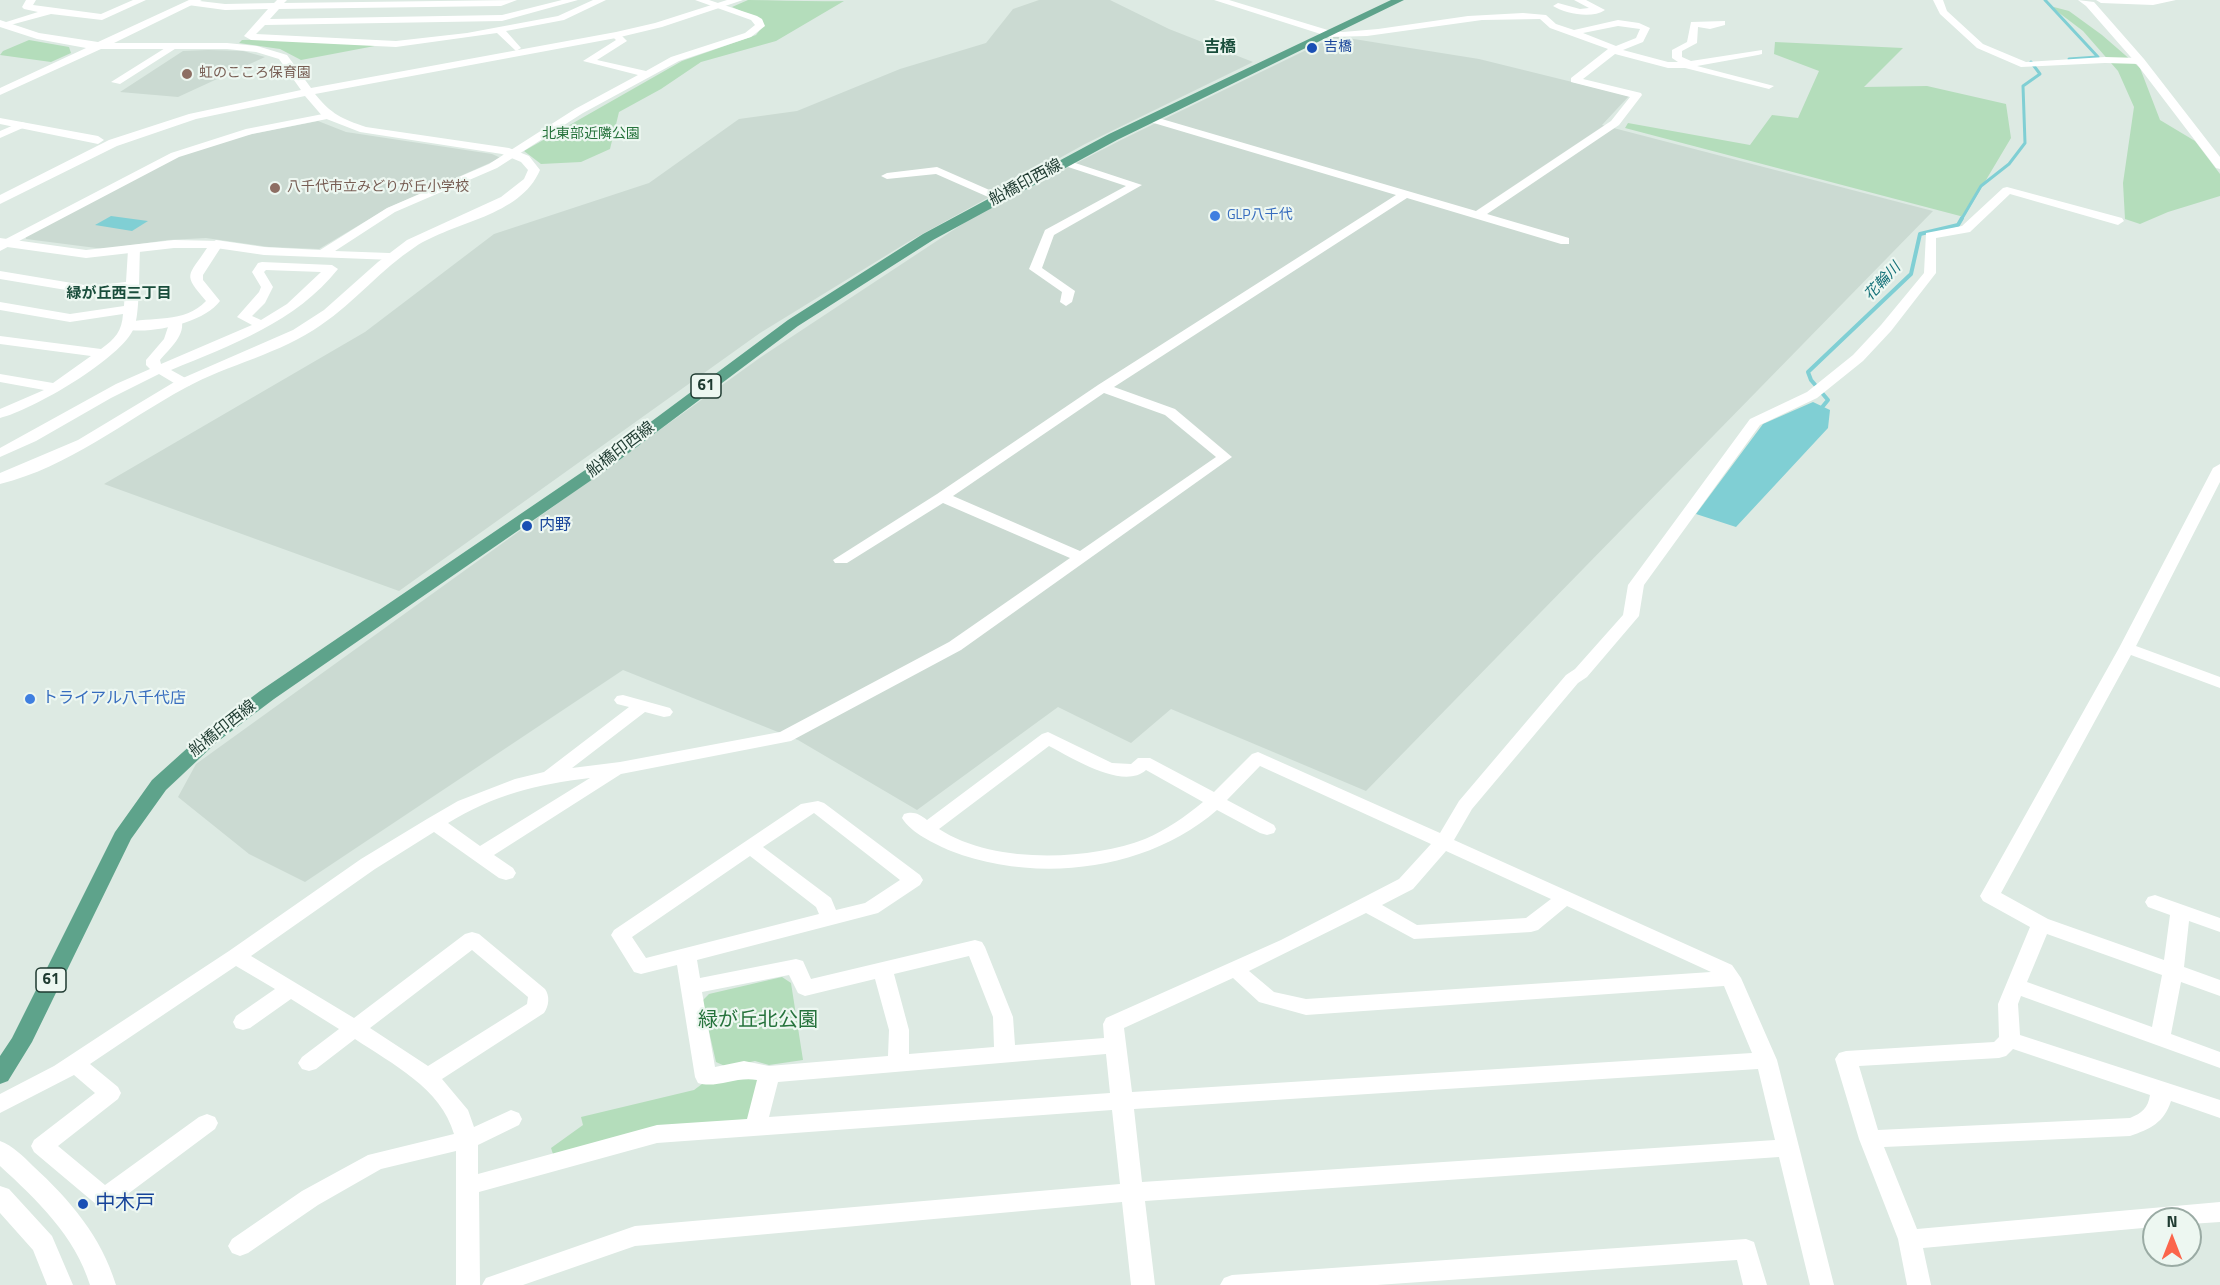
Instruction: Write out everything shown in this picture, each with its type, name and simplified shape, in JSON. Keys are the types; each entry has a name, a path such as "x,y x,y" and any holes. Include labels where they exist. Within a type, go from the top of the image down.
{"main road":[{"name":"船橋印西線","path":"0,1075 21,1042 122,837 159,785 210,738 267,694 600,467 793,323 928,237 1063,162 1399,0"}],"street":[{"path":"31,0 27,7 102,17 141,0"},
{"path":"0,93 194,2 225,7 278,3 501,3 512,0"},
{"path":"261,22 502,18 573,0"},
{"path":"581,0 597,1"},
{"path":"322,254 391,210 493,166 579,111 647,74 690,53 748,35 760,26 759,21 754,18 700,0"},
{"path":"0,191 98,140 187,110 616,35 689,16 738,0"},
{"path":"1219,0 1330,34 1374,34 1471,19 1544,17 1558,6 1571,0"},
{"path":"1558,6 1580,12 1600,10 1580,0"},
{"path":"1938,0 1943,12 1980,46 2025,64 2105,60 2140,61"},
{"path":"2084,0 2140,61 2220,165"},
{"path":"2101,0 2153,2 2171,0"},
{"path":"278,3 249,36 396,44 500,31 561,18 597,1"},
{"path":"454,38 455,19 466,2"},
{"path":"3,24 50,11"},
{"path":"0,201 87,155 132,136 231,106 307,89 689,16"},
{"path":"1544,17 1553,26 1642,59 1668,65 1758,52"},
{"path":"1478,215 1615,123 1637,95 1575,80 1615,49 1640,40 1645,28 1628,22 1615,22 1575,33"},
{"path":"1722,23 1710,26 1694,24 1692,43 1677,50 1677,58 1687,64 1769,86"},
{"path":"0,479 85,442 184,383 303,331 328,314 389,257 425,235 507,199 524,189 530,183 534,170 531,163 515,153 364,130 328,116 283,57 272,53 227,46 101,45 55,40 3,24"},
{"path":"500,31 516,48"},
{"path":"616,35 622,41 588,61 647,74"},
{"path":"117,82 173,47"},
{"path":"2,244 175,155 241,134 328,116"},
{"path":"1151,119 1404,195 1565,240"},
{"path":"0,120 98,140"},
{"path":"0,135 21,125"},
{"path":"1063,162 1136,185 1049,233 1035,269 1069,291 1066,303"},
{"path":"887,176 937,170 999,198"},
{"path":"1143,1285 1113,1024 1236,969 1406,884 1443,843 1465,805 1572,679 1581,673 1631,616 1636,585 1755,422 1812,395 1858,358 1918,290 1930,273 1930,236 1966,229 2000,200 2007,190 2118,221"},
{"path":"841,560 1404,195"},
{"path":"2,244 70,253 105,253 174,244 216,244 264,251 389,257"},
{"path":"129,326 176,321 206,310 213,301 196,281 196,275 216,244"},
{"path":"0,414 57,388 120,342 129,326 134,250"},
{"path":"0,453 33,439 119,388 157,369 262,324 291,306 332,269 262,266 258,272 267,287 265,294 258,305 243,316 262,324"},
{"path":"0,275 90,290 131,285"},
{"path":"0,306 70,318 129,309"},
{"path":"176,321 173,339 153,360 157,369 184,383"},
{"path":"0,340 105,354"},
{"path":"0,378 57,388"},
{"path":"0,1104 75,1063 236,956 368,864 464,805 492,793 548,777 620,768 784,737 954,646 1225,457 1170,412 1103,388"},
{"path":"2220,468 2127,648 1990,896 2041,924 2220,988"},
{"path":"942,496 1080,557"},
{"path":"2127,648 2220,683"},
{"path":"623,699 641,707 664,712"},
{"path":"548,777 641,707"},
{"path":"927,829 1048,738 1109,769 1135,770 1143,762 1267,829"},
{"path":"911,818 944,841 1007,860 1074,860 1126,852 1162,840 1179,830 1215,801 1258,758 1725,970 1731,978 1766,1060 1786,1148 1822,1285"},
{"path":"480,855 620,768"},
{"path":"818,807 913,880 871,908 641,967 621,935 751,847 807,808 818,807"},
{"path":"434,823 506,873"},
{"path":"751,847 824,903 830,918"},
{"path":"1366,904 1414,932 1531,925 1565,898"},
{"path":"2155,902 2220,925"},
{"path":"2160,1039 2173,972 2180,912"},
{"path":"2010,1040 2008,1004 2041,924"},
{"path":"309,1063 353,1027 472,939 538,994 537,1008 428,1077"},
{"path":"691,987 796,966 805,987 975,947 1003,1017 1005,1054"},
{"path":"686,955 706,1077 744,1070 769,1074 1116,1045"},
{"path":"236,956 353,1027 428,1077 460,1116 467,1140 468,1285"},
{"path":"882,969 899,1030 898,1063"},
{"path":"1236,969 1257,993 1275,1002 1306,1007 1731,978"},
{"path":"2015,986 2220,1060"},
{"path":"243,1022 291,989"},
{"path":"2010,1040 2220,1108"},
{"path":"1919,1285 1910,1239 1870,1139 1846,1059 1999,1050 2010,1040"},
{"path":"468,1186 657,1134 1122,1101 1766,1060"},
{"path":"75,1063 110,1094 42,1146 105,1198 207,1123"},
{"path":"756,1126 769,1074"},
{"path":"1870,1139 2130,1127 2148,1121 2160,1106 2162,1089"},
{"path":"240,1246 310,1198 376,1161 467,1140 511,1119"},
{"path":"494,1285 635,1236 1132,1192 1786,1148"},
{"path":"0,1151 72,1222 101,1275 103,1285"},
{"path":"0,1196 42,1244 60,1285"},
{"path":"1910,1239 2220,1212"},
{"path":"1232,1285 1746,1249 1755,1285"}],"shaded area":[{"path":"1039,0 1110,0 1169,29 1253,62 1085,144 908,242 760,333 399,591 104,484 365,332 494,234 649,183 739,119 797,111 900,69 986,43 1013,9"},
{"path":"1335,36 1479,59 1629,96 1602,125 1933,211 1366,791 1171,709 1131,743 1058,707 917,810 798,740 623,670 305,882 249,854 178,797 196,764 761,357 976,215 1121,140"},
{"name":"虹のこころ保育園","path":"183,51 243,51 265,57 178,97 120,92"},
{"name":"八千代市立みどりが丘小学校","path":"318,121 346,132 492,154 501,158 388,208 319,249 269,247 206,238 168,240 104,249 26,239 25,236 173,158 237,137"}],"green space":[{"name":"北東部近隣公園","path":"748,0 844,1 776,41 701,62 661,89 619,112 610,149 581,162 541,164 524,151 682,61 756,35 763,26 763,21 732,7"},
{"path":"2050,6 2069,11 2102,35 2140,68 2160,120 2195,141 2220,174 2220,196 2168,212 2140,224 2125,219 2123,183 2134,107 2118,71 2083,31"},
{"path":"285,39 380,45 301,60 280,49 239,43 242,40"},
{"path":"29,40 69,47 71,53 51,62 0,55 3,51"},
{"path":"1775,42 1903,48 1864,87 1927,86 2006,104 2011,138 1964,217 1625,128 1628,123 1750,145 1772,115 1798,118 1819,71 1774,54"},
{"name":"緑が丘北公園","path":"782,977 791,983 803,1060 769,1065 755,1061 727,1067 716,1062 702,1001 709,994"},
{"path":"765,1076 754,1124 555,1160 551,1148 583,1125 581,1117 694,1090 706,1081"}],"water":[{"path":"111,216 148,221 132,231 95,225"},
{"path":"1813,402 1830,410 1828,428 1736,527 1696,514 1763,424"}],"waterway":[{"name":"花輪川","path":"2045,0 2098,57 2069,59"},
{"name":"花輪川","path":"1961,220 1981,186 2009,164 2025,143 2023,86 2040,74 2031,62"},
{"name":"花輪川","path":"1819,411 1828,400 1811,380 1808,372 1911,274 1920,234 1958,225 1962,218"}],"place":[{"name":"吉橋","path":"1312,48"},
{"name":"虹のこころ保育園","path":"187,74"},
{"name":"八千代市立みどりが丘小学校","path":"275,188"},
{"name":"GLP八千代","path":"1215,216"},
{"name":"内野","path":"527,526"},
{"name":"トライアル八千代店","path":"30,699"},
{"name":"中木戸","path":"83,1204"}],"district":[{"name":"吉橋","path":"1220,48"},
{"name":"緑が丘西三丁目","path":"119,294"}]}
